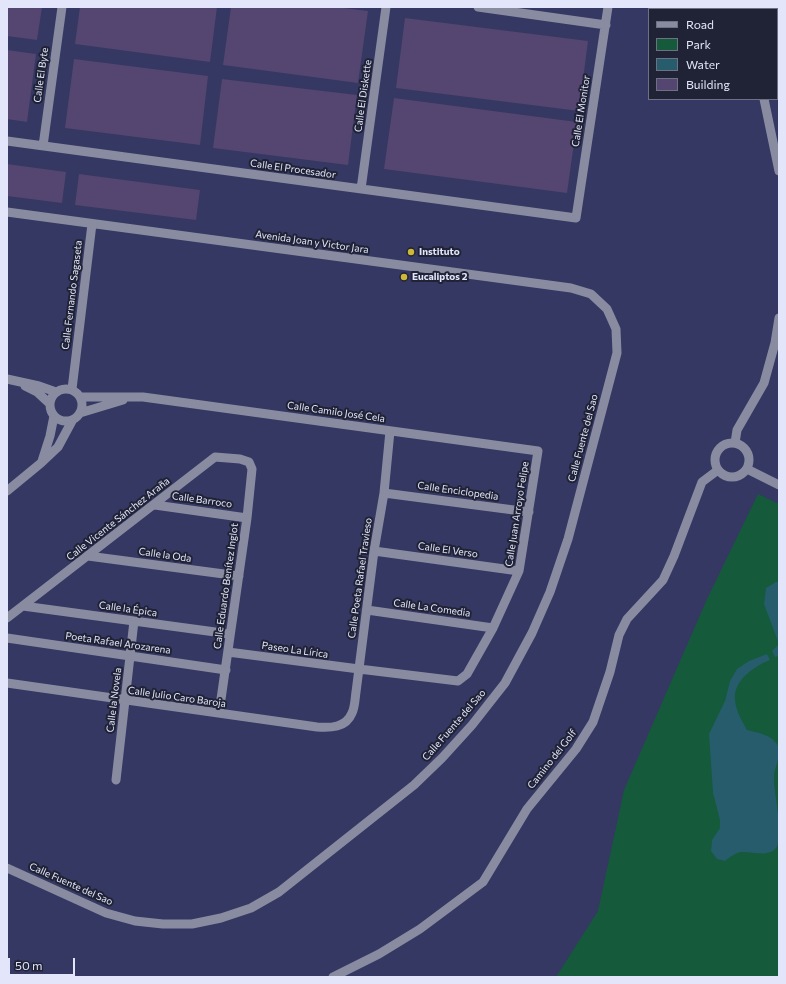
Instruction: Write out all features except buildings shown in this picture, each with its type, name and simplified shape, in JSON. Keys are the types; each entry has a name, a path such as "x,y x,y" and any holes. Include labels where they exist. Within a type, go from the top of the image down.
{"street":[{"name":"Calle El Byte","path":"43,146 62,7"},
{"name":"Calle El Diskette","path":"361,189 386,7"},
{"path":"478,7 606,25"},
{"name":"Calle El Monitor","path":"576,218 608,7"},
{"path":"764,100 779,171"},
{"name":"Calle El Procesador","path":"7,142 576,218"},
{"name":"Avenida Joan y Victor Jara","path":"7,212 571,288 590,294 607,309"},
{"name":"Calle Fernando Sagaseta","path":"72,389 92,224"},
{"name":"Calle Fuente del Sao","path":"7,868 106,913 135,920 163,924 192,924 221,918 251,908 279,892 414,784 447,753 472,725 505,683 532,634 550,592 568,539 617,353 616,329 607,309"},
{"path":"735,443 737,430 764,383 775,343 779,318"},
{"name":"Calle Fernando Sagaseta","path":"58,391 74,368"},
{"path":"10,379 58,391 72,389 81,397 83,405 77,418 62,421 51,412 51,399 58,391"},
{"path":"10,379 37,392 50,404"},
{"name":"Calle Camilo José Cela","path":"81,397 143,397 538,451"},
{"name":"Calle Camilo José Cela","path":"80,413 132,397"},
{"path":"41,463 50,436 54,416"},
{"path":"7,491 58,447 72,420"},
{"name":"Calle Poeta Rafael Travieso","path":"343,724 352,713 374,551 384,492 390,431"},
{"path":"735,443 746,450 749,456 750,462 747,469 743,474 736,477 723,475 718,470 716,465 716,454 724,445 735,443"},
{"name":"Calle Juan Arroyo Felipe","path":"359,669 458,681 467,674 494,628 519,571 538,451"},
{"name":"Calle Vicente Sánchez Araña","path":"7,618 155,505 215,457 240,459 249,462"},
{"name":"Calle Eduardo Benítez Inglot","path":"219,713 247,518 252,469 249,462"},
{"path":"747,469 779,485"},
{"name":"Camino del Golf","path":"333,977 379,954 420,930 483,882 526,809 576,749 593,722 610,672 619,635 627,619 663,580 674,556 702,482 718,470"},
{"name":"Calle Enciclopedia","path":"384,492 529,512"},
{"name":"Calle Barroco","path":"155,505 247,518"},
{"name":"Calle El Verso","path":"374,551 519,571"},
{"name":"Calle la Oda","path":"88,556 239,576"},
{"name":"Calle la Épica","path":"23,606 230,634"},
{"name":"Calle La Comedia","path":"367,610 494,628"},
{"name":"Calle la Novela","path":"116,780 134,621"},
{"name":"Poeta Rafael Arozarena","path":"7,638 226,670"},
{"name":"Paseo La Lírica","path":"228,652 359,669"},
{"name":"Calle Julio Caro Baroja","path":"7,683 317,728 329,728 343,724"}],"green space":[{"path":"758,494 779,504 779,977 556,977 598,911 624,790 707,599"}],"water":[{"path":"776,582 779,582 779,644 764,604 766,588"},
{"path":"779,644 779,656 775,657 772,651"},
{"path":"767,654 770,660 752,670 741,680 735,693 735,700 738,712 747,730 771,738 779,748 779,755 774,776 779,824 778,842 776,848 769,853 741,852 734,854 725,861 717,859 711,851 712,840 720,828 720,820 713,793 709,734 725,701 730,681 737,669 749,661"}],"place":[{"name":"Instituto","path":"411,252"},
{"name":"Eucaliptos 2","path":"404,277"}]}
